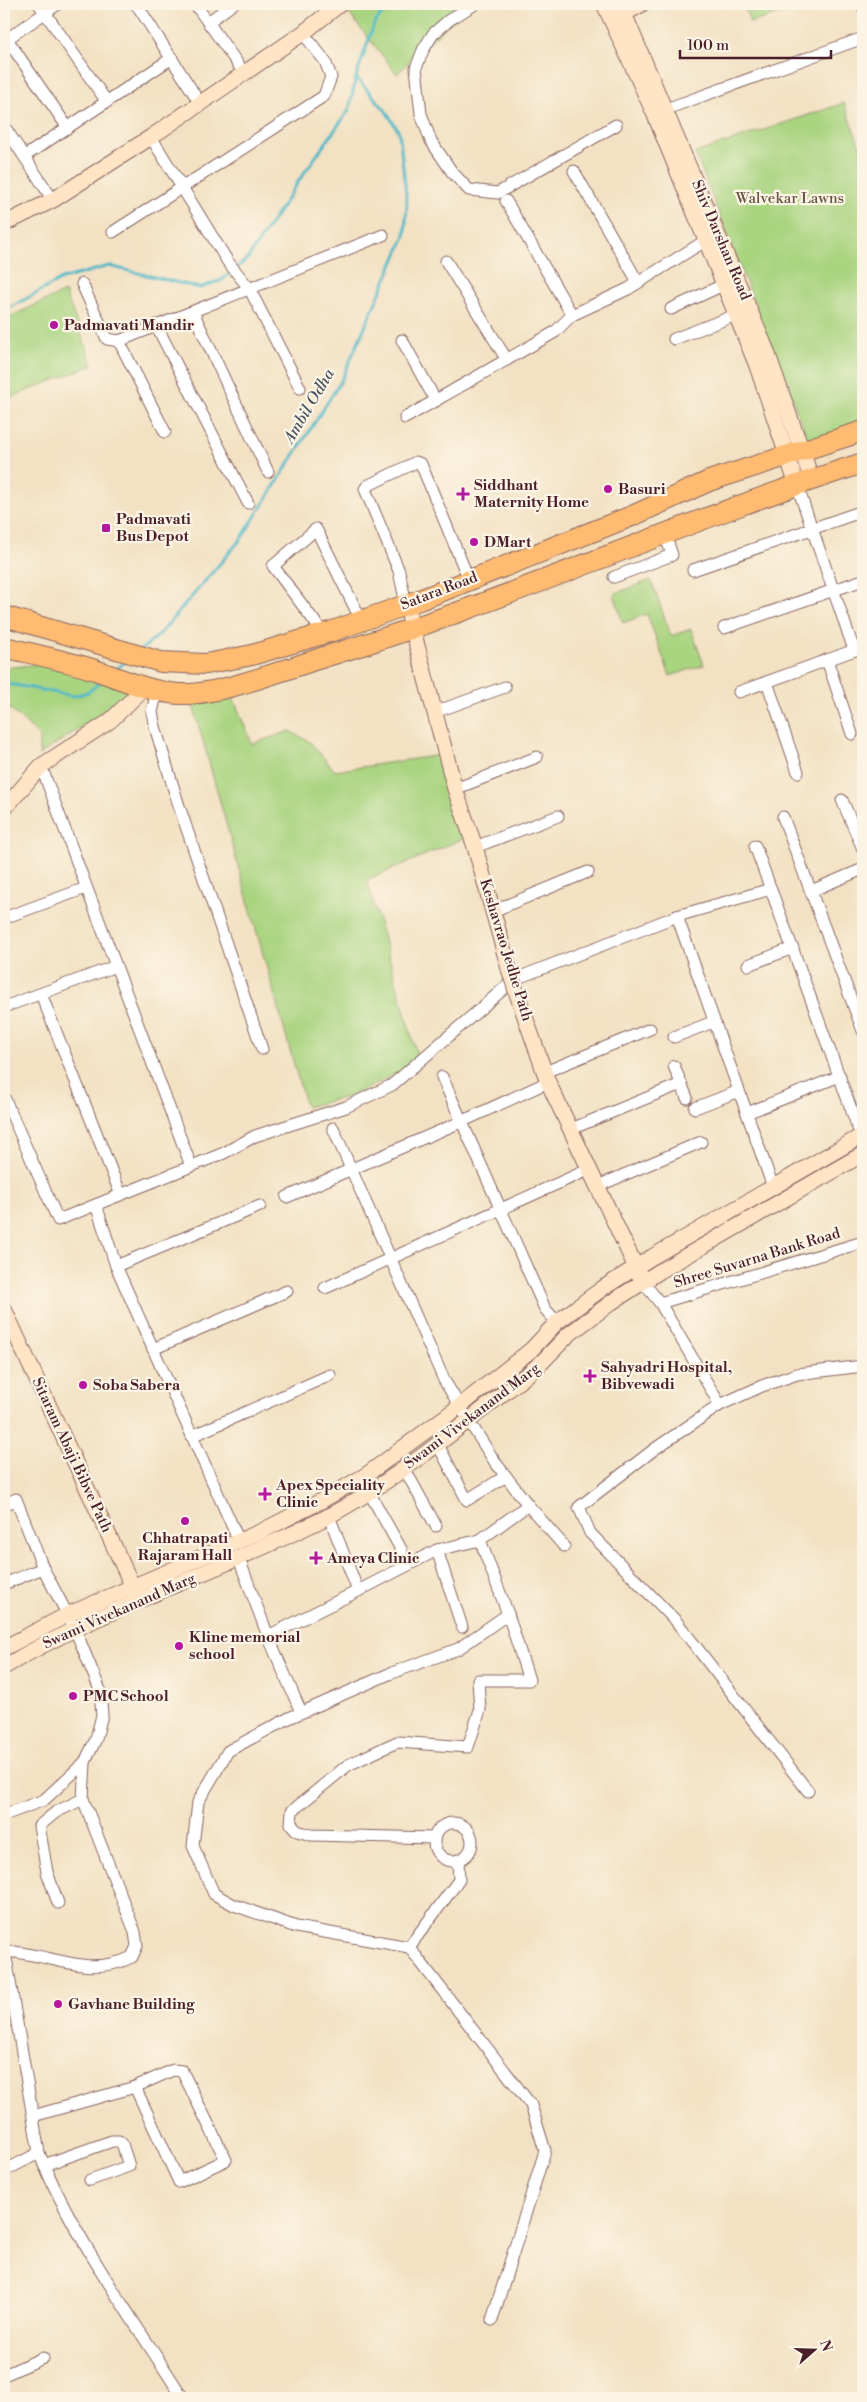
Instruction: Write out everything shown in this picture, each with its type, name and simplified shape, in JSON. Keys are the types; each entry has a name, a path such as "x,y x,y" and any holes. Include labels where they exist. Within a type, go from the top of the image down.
{"highway":[{"name":"Satara Road","path":"4,616 161,662 206,664 252,655 324,634 406,604 632,516 709,481 863,431"},
{"name":"Satara Road","path":"4,647 91,669 145,687 180,694 223,687 413,629 804,482 863,463"}],"street":[{"path":"58,4 42,8 5,40 68,128"},
{"path":"135,4 200,103"},
{"path":"195,4 245,74"},
{"path":"208,22 233,4"},
{"path":"5,221 53,200 151,137 304,33 340,4"},
{"path":"475,4 449,20 433,34 423,50 416,68 421,114 431,140 452,172 469,190 498,193 616,125"},
{"path":"616,9 642,4"},
{"path":"42,8 107,102"},
{"name":"Shiv Darshan Road","path":"616,9 666,109 766,349 794,453 804,482"},
{"name":"Shiv Darshan Road","path":"616,9 654,113 705,241 794,453"},
{"path":"113,232 324,96 331,78 325,61 304,33"},
{"path":"666,109 863,38"},
{"path":"25,156 172,58"},
{"path":"4,126 53,200"},
{"path":"151,137 228,262 248,288 300,388"},
{"path":"574,171 638,282"},
{"path":"506,201 572,315"},
{"path":"405,418 555,332 572,315 638,282 718,232"},
{"path":"82,284 108,339 119,342 156,325 193,312 248,288 383,235"},
{"path":"446,261 507,360"},
{"path":"671,309 723,285"},
{"path":"193,312 268,472"},
{"path":"674,339 736,315"},
{"path":"156,325 248,503"},
{"path":"402,340 436,400"},
{"path":"119,342 165,432"},
{"path":"406,604 399,571 365,490 367,486 416,462 421,464 469,580"},
{"path":"739,692 858,649 810,529 804,482"},
{"path":"693,570 863,511"},
{"path":"324,634 273,566 316,529 361,620"},
{"path":"614,577 672,555 665,534"},
{"path":"724,628 863,580"},
{"name":"Keshavrao Jedhe Path","path":"406,604 455,789 475,847 517,994 547,1077 643,1282"},
{"path":"827,660 852,734"},
{"path":"767,682 798,772"},
{"path":"4,809 41,766 110,721 145,687 179,806 262,1049"},
{"path":"435,712 504,687"},
{"path":"455,789 537,757"},
{"path":"41,766 191,1166"},
{"path":"842,800 863,849"},
{"path":"475,847 558,816"},
{"path":"783,817 863,1031"},
{"path":"755,846 862,1135"},
{"path":"811,891 863,869"},
{"path":"493,911 588,872"},
{"path":"4,918 86,888"},
{"path":"4,1098 58,1220 224,1153 255,1136 346,1107 392,1085 515,979 677,916 771,889"},
{"path":"677,916 773,1187"},
{"path":"748,965 793,948"},
{"path":"4,1007 116,966"},
{"path":"41,994 121,1195"},
{"path":"674,1037 713,1022"},
{"path":"287,1197 463,1122 547,1077 650,1029"},
{"path":"674,1066 687,1098"},
{"path":"747,1113 840,1076"},
{"path":"442,1078 545,1309 557,1322"},
{"path":"571,1129 681,1084"},
{"path":"695,1108 739,1091"},
{"path":"333,1128 444,1380 506,1476 528,1505 564,1546"},
{"name":"Swami Vivekanand Marg","path":"4,1648 67,1615 238,1541 321,1501 366,1475 460,1406 531,1350 557,1322 603,1288 862,1135"},
{"path":"598,1186 701,1142"},
{"name":"Swami Vivekanand Marg","path":"4,1667 75,1629 239,1559 329,1516 404,1468 437,1443 471,1424 542,1362 568,1335 643,1282 863,1154"},
{"path":"325,1288 590,1169"},
{"path":"96,1205 116,1266 238,1541"},
{"path":"116,1266 260,1206"},
{"name":"Shree Suvarna Bank Road","path":"660,1303 863,1242"},
{"path":"643,1282 660,1303 720,1405"},
{"path":"153,1349 287,1291"},
{"name":"Sitaram Abaji Bibve Path","path":"4,1309 139,1602"},
{"path":"808,1790 676,1621 590,1533 579,1507 656,1448 720,1405 762,1386 797,1374 863,1366"},
{"path":"192,1436 330,1375"},
{"path":"437,1443 467,1500 506,1476"},
{"path":"404,1468 436,1526"},
{"path":"368,1492 402,1552"},
{"path":"4,1504 16,1500 43,1568 75,1629 100,1690 102,1716 96,1740 85,1762 44,1800 4,1816"},
{"path":"268,1636 437,1550 480,1540 528,1505"},
{"path":"329,1516 358,1591"},
{"path":"434,1838 311,1835 297,1832 291,1824 292,1811 348,1766 397,1742 468,1747 480,1710 478,1680 529,1680 508,1614 480,1540"},
{"path":"437,1550 462,1627"},
{"path":"239,1559 268,1636 301,1712"},
{"path":"9,1582 43,1568"},
{"path":"492,2320 545,2151 531,2105 409,1947 296,1927 234,1905 214,1894 193,1846 198,1802 228,1750 301,1712 389,1674 458,1649 508,1614"},
{"path":"85,1762 83,1799 135,1932 137,1946 132,1957 105,1966 72,1965 4,1950 39,2153 52,2183 80,2234 182,2398"},
{"path":"58,1903 47,1872 39,1826 56,1812 83,1799"},
{"path":"457,1823 468,1829 472,1847 464,1858 458,1860 445,1859 439,1855 434,1844 436,1832 445,1824 457,1823"},
{"path":"409,1947 459,1880 458,1860"},
{"path":"33,2116 135,2087 173,2070 182,2071 226,2160 179,2182 135,2087"},
{"path":"44,2165 112,2141 119,2141 122,2144 129,2166 90,2180"},
{"path":"4,2171 39,2153"},
{"path":"4,2375 43,2358"}],"green space":[{"path":"346,4 469,4 397,74 343,6"},
{"path":"744,4 811,4 750,23"},
{"name":"Walvekar Lawns","path":"844,103 863,155 863,431 811,447 695,153"},
{"path":"65,292 93,365 4,400 4,319"},
{"path":"651,580 671,636 691,629 704,665 670,676 647,614 623,623 614,594"},
{"path":"40,664 130,690 126,698 39,755 39,736 4,705 4,668"},
{"path":"230,690 252,744 290,731 310,742 335,771 440,755 467,837 367,880 419,1062 351,1096 306,1107 192,702"}],"waterway":[{"path":"4,311 62,279 109,266 200,288 222,280 248,258 302,176 349,110 356,77 374,24 390,4"},
{"name":"Ambil Odha","path":"142,649 159,635 241,539 341,381 405,236 407,203 399,132 386,111 356,77"},
{"name":"Ambil Odha","path":"117,669 127,660"},
{"name":"Ambil Odha","path":"4,683 74,696 88,692 102,681"}],"place":[{"name":"Padmavati Mandir","path":"54,325"},
{"name":"Basuri","path":"608,489"},
{"name":"Siddhant Maternity Home","path":"463,494"},
{"name":"Padmavati Bus Depot","path":"106,528"},
{"name":"DMart","path":"474,542"},
{"name":"Sahyadri Hospital, Bibvewadi","path":"590,1376"},
{"name":"Soba Sabera","path":"83,1385"},
{"name":"Apex Speciality Clinic","path":"265,1494"},
{"name":"Chhatrapati Rajaram Hall","path":"185,1521"},
{"name":"Ameya Clinic","path":"316,1558"},
{"name":"Kline memorial school","path":"179,1646"},
{"name":"PMC School","path":"73,1696"},
{"name":"Gavhane Building","path":"58,2004"}]}
